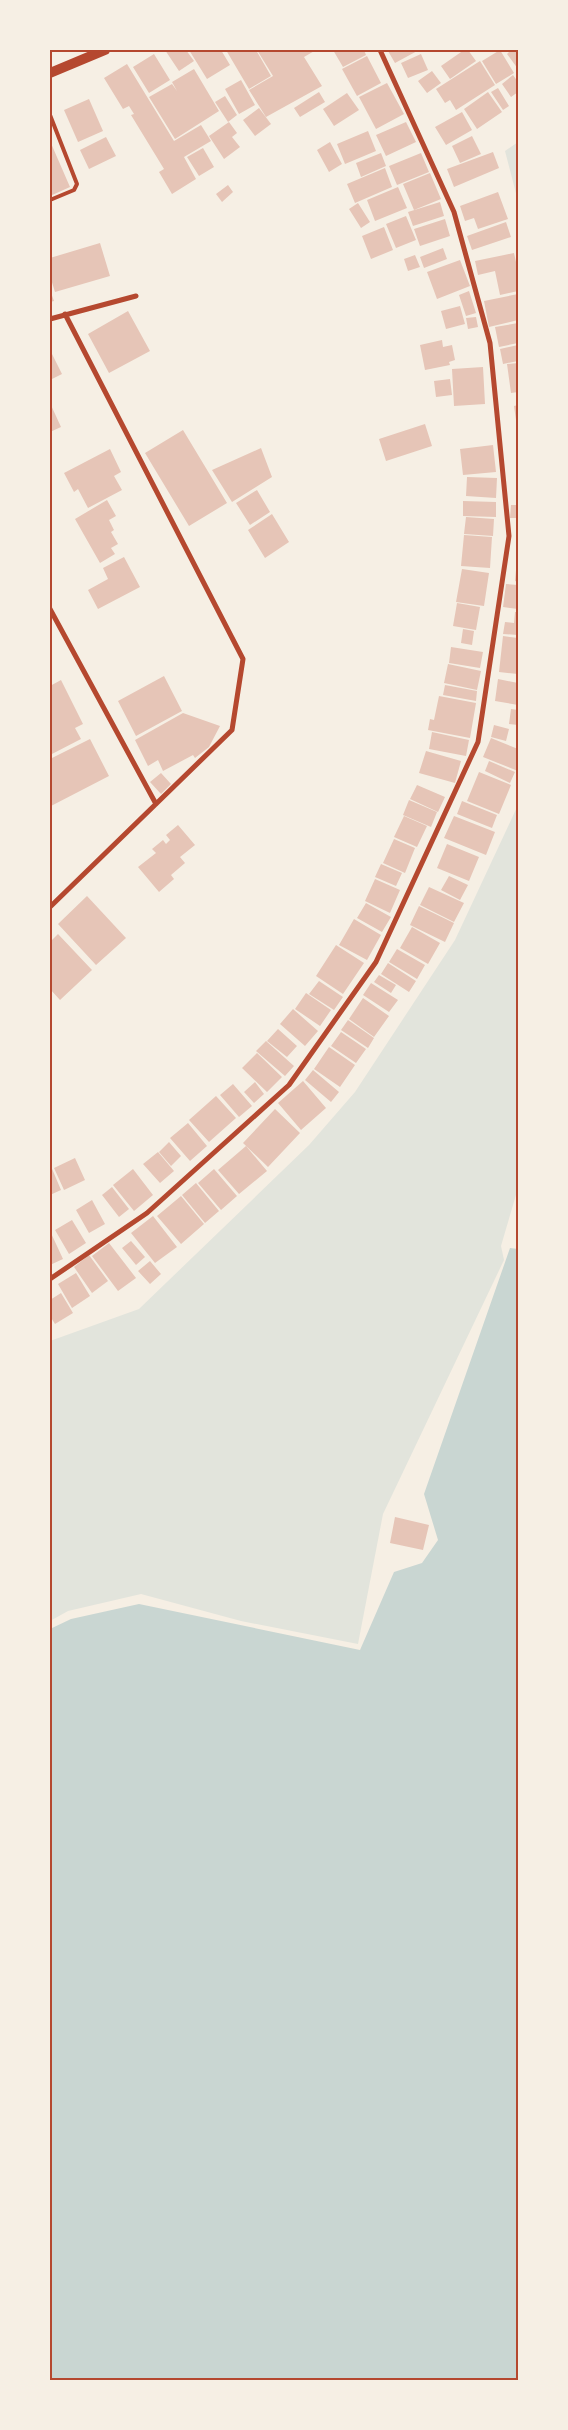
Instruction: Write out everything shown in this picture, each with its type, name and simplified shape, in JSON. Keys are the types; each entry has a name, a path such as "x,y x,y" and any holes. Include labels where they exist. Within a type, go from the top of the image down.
{"main road":[{"path":"50,73 105,50"}],"street":[{"path":"50,1279 147,1213 289,1086 376,962 478,742 508,536 490,343 454,212 380,50"},
{"path":"50,319 136,296"},
{"path":"50,907 232,730 243,659 65,314"},
{"path":"50,609 156,804"}],"lane":[{"path":"50,115 77,184 74,190 50,200"}],"shaded area":[{"path":"518,142 518,201 505,151"},
{"path":"518,805 518,1188 501,1246 504,1260 383,1514 358,1644 241,1621 141,1594 68,1611 50,1621 50,1341 139,1309 309,1145 355,1092 455,940"},
{"path":"510,1248 518,1249 518,2380 50,2380 50,1868 52,1854 50,1817 50,1629 71,1619 139,1604 360,1650 394,1572 422,1563 438,1540 424,1494"}],"building":[{"path":"165,50 186,50 194,61 179,71"},
{"path":"189,50 221,50 230,65 207,79"},
{"path":"226,50 256,50 271,76 249,89"},
{"path":"257,50 316,50 304,57 322,86 266,117 249,90 273,76"},
{"path":"333,50 364,50 366,55 343,67"},
{"path":"419,50 395,63 388,51"},
{"path":"464,50 468,50 476,61 450,79 441,66"},
{"path":"500,50 514,73 496,84 482,61"},
{"path":"511,50 518,50 518,69 507,54"},
{"path":"154,54 170,80 149,93 133,67"},
{"path":"421,54 428,70 408,78 401,63"},
{"path":"367,56 381,83 357,96 342,69"},
{"path":"480,61 495,85 456,110 450,100 445,103 436,89"},
{"path":"127,64 174,141 201,125 211,141 184,157 196,179 172,194 159,172 164,169 131,115 134,114 129,106 123,109 104,78"},
{"path":"194,69 219,111 175,139 149,97 172,84 177,91 172,82"},
{"path":"432,71 441,83 427,93 418,81"},
{"path":"513,75 518,82 518,92 511,97 502,84"},
{"path":"241,80 255,105 239,114 225,89"},
{"path":"387,83 404,114 376,129 359,97"},
{"path":"498,88 509,106 503,110 491,92"},
{"path":"319,92 325,102 300,117 294,108"},
{"path":"488,92 502,112 477,129 464,109"},
{"path":"347,93 359,110 334,126 323,109"},
{"path":"225,96 237,115 228,122 215,102"},
{"path":"89,99 103,131 78,142 64,110"},
{"path":"259,108 271,124 255,136 243,120"},
{"path":"462,112 472,130 446,145 435,127"},
{"path":"229,122 237,133 232,137 240,147 224,159 209,136"},
{"path":"406,122 416,142 386,156 376,135"},
{"path":"368,131 376,151 345,164 337,144"},
{"path":"472,136 481,154 460,163 452,146"},
{"path":"106,137 116,156 89,169 80,150"},
{"path":"50,141 70,187 50,196"},
{"path":"330,142 342,164 329,172 317,150"},
{"path":"203,148 214,167 199,176 187,157"},
{"path":"493,152 499,168 454,187 447,169"},
{"path":"381,153 386,166 361,177 356,163"},
{"path":"421,153 429,172 397,185 389,166"},
{"path":"385,168 392,187 355,203 347,184"},
{"path":"430,173 441,199 414,210 403,184"},
{"path":"228,185 233,192 222,202 216,194"},
{"path":"398,187 407,208 375,221 367,200"},
{"path":"498,192 508,219 478,229 474,218 465,221 460,206"},
{"path":"440,202 444,216 413,226 408,212"},
{"path":"358,203 370,222 361,228 349,209"},
{"path":"406,216 416,240 396,248 386,224"},
{"path":"445,219 450,236 420,246 414,229"},
{"path":"506,222 511,237 472,250 467,236"},
{"path":"384,227 393,250 371,259 362,236"},
{"path":"100,243 110,276 55,292 50,276 50,258"},
{"path":"443,248 447,259 424,268 420,257"},
{"path":"514,253 518,271 518,291 500,295 495,271 478,275 475,261"},
{"path":"415,255 420,267 408,271 404,259"},
{"path":"460,260 470,286 437,299 427,272"},
{"path":"50,290 54,301 50,302"},
{"path":"469,291 476,313 466,316 459,295"},
{"path":"518,294 518,320 489,327 484,301"},
{"path":"460,306 465,324 446,329 441,311"},
{"path":"128,311 150,351 109,373 88,334"},
{"path":"476,317 478,327 468,329 466,318"},
{"path":"518,323 518,343 499,347 495,327"},
{"path":"442,340 443,347 452,345 455,360 449,362 450,365 425,370 420,345"},
{"path":"518,345 518,361 503,364 500,349"},
{"path":"50,350 62,374 50,380"},
{"path":"518,363 518,392 511,393 507,364"},
{"path":"483,367 485,404 454,406 452,369"},
{"path":"450,379 452,395 436,397 434,381"},
{"path":"50,403 61,427 50,432"},
{"path":"518,405 518,427 517,427 514,406"},
{"path":"425,424 432,446 386,461 379,439"},
{"path":"183,430 227,503 189,526 145,453"},
{"path":"493,445 496,472 463,475 460,449"},
{"path":"261,448 272,477 232,502 212,470"},
{"path":"110,449 121,472 114,476 122,490 88,508 78,489 74,492 64,473"},
{"path":"467,477 497,478 496,498 466,496"},
{"path":"257,490 270,512 250,525 236,503"},
{"path":"107,500 116,516 109,520 114,530 111,532 118,544 111,548 115,554 100,563 75,519"},
{"path":"463,501 496,502 496,517 463,516"},
{"path":"511,505 518,505 518,518 510,518"},
{"path":"272,514 289,542 265,558 248,530"},
{"path":"466,517 494,519 493,536 464,534"},
{"path":"464,535 492,537 490,568 461,566"},
{"path":"124,557 140,587 98,609 88,590 108,579 103,568"},
{"path":"518,559 518,582 515,581"},
{"path":"462,569 489,573 484,606 456,602"},
{"path":"506,584 518,585 518,609 503,607"},
{"path":"457,603 480,607 476,630 453,626"},
{"path":"515,612 518,612 518,635 503,634 505,622 514,623"},
{"path":"463,629 474,631 472,645 461,643"},
{"path":"503,636 518,638 518,674 499,672"},
{"path":"451,647 483,652 480,668 449,663"},
{"path":"448,664 481,671 477,690 444,683"},
{"path":"164,676 182,711 136,736 118,701"},
{"path":"498,679 518,683 518,705 495,701"},
{"path":"61,680 83,724 75,728 81,739 50,755 50,686"},
{"path":"445,685 477,691 476,701 443,695"},
{"path":"439,696 476,703 470,738 428,730 430,719 434,720"},
{"path":"511,709 518,710 518,725 509,724"},
{"path":"183,713 220,726 209,747 195,758 193,755 163,771 158,760 148,766 135,740"},
{"path":"494,725 509,729 506,741 491,737"},
{"path":"432,732 469,740 466,756 429,749"},
{"path":"491,738 518,749 518,771 483,757"},
{"path":"90,739 109,776 51,806 50,759"},
{"path":"426,751 461,761 455,783 419,773"},
{"path":"489,761 515,772 510,783 485,771"},
{"path":"479,772 511,785 499,814 467,801"},
{"path":"161,773 171,784 161,794 150,782"},
{"path":"417,785 445,797 438,812 410,799"},
{"path":"409,800 437,812 431,827 403,815"},
{"path":"462,801 497,815 492,828 457,814"},
{"path":"404,816 427,826 417,847 394,837"},
{"path":"454,816 495,832 486,855 444,838"},
{"path":"178,825 195,845 180,857 185,863 171,875 174,879 159,892 138,867 156,853 152,849 163,840 166,844 170,840 166,835"},
{"path":"394,839 415,848 405,873 383,863"},
{"path":"447,844 479,857 469,881 437,868"},
{"path":"381,864 402,873 396,886 375,877"},
{"path":"449,876 468,885 460,900 441,890"},
{"path":"375,879 400,890 390,913 365,901"},
{"path":"429,887 464,903 454,922 420,905"},
{"path":"87,896 126,938 96,965 58,924"},
{"path":"366,903 391,917 382,932 357,918"},
{"path":"419,906 454,923 445,942 410,925"},
{"path":"354,919 381,935 367,960 339,945"},
{"path":"412,927 440,943 428,964 400,948"},
{"path":"58,934 92,970 60,1000 50,989 50,942"},
{"path":"336,945 364,963 343,994 316,976"},
{"path":"397,949 425,965 417,979 389,962"},
{"path":"388,963 416,981 409,992 381,974"},
{"path":"379,975 396,985 391,993 374,982"},
{"path":"319,981 343,997 334,1010 309,994"},
{"path":"371,983 398,1000 389,1012 363,995"},
{"path":"306,993 331,1010 320,1026 295,1009"},
{"path":"363,998 389,1016 374,1037 349,1019"},
{"path":"293,1009 318,1031 305,1046 280,1024"},
{"path":"348,1020 374,1038 368,1048 341,1030"},
{"path":"278,1029 297,1046 287,1057 267,1041"},
{"path":"341,1032 366,1049 356,1063 331,1046"},
{"path":"266,1041 294,1066 285,1076 256,1051"},
{"path":"329,1047 355,1065 340,1087 314,1069"},
{"path":"257,1053 282,1077 267,1092 242,1068"},
{"path":"313,1070 339,1092 331,1102 305,1080"},
{"path":"303,1081 326,1108 301,1130 278,1103"},
{"path":"255,1082 264,1094 254,1103 244,1092"},
{"path":"233,1084 252,1106 239,1117 220,1095"},
{"path":"216,1096 236,1118 209,1142 189,1120"},
{"path":"275,1109 300,1133 268,1167 243,1143"},
{"path":"188,1123 207,1146 190,1161 170,1138"},
{"path":"169,1142 181,1156 171,1166 159,1152"},
{"path":"246,1146 267,1171 239,1194 218,1170"},
{"path":"158,1152 174,1171 160,1183 143,1164"},
{"path":"75,1158 85,1180 64,1190 54,1168"},
{"path":"50,1164 61,1190 50,1195"},
{"path":"133,1169 153,1195 134,1211 113,1185"},
{"path":"214,1169 237,1196 221,1210 198,1183"},
{"path":"196,1183 219,1211 205,1223 182,1195"},
{"path":"112,1187 129,1209 119,1217 102,1195"},
{"path":"181,1196 204,1224 181,1244 157,1216"},
{"path":"92,1200 105,1224 89,1233 76,1210"},
{"path":"153,1216 177,1247 155,1263 131,1233"},
{"path":"72,1220 86,1243 69,1254 55,1230"},
{"path":"50,1231 63,1259 50,1265"},
{"path":"131,1241 145,1257 136,1265 122,1248"},
{"path":"109,1243 136,1278 118,1291 92,1256"},
{"path":"89,1255 108,1281 92,1293 74,1267"},
{"path":"150,1261 161,1274 150,1284 138,1271"},
{"path":"76,1273 90,1296 72,1308 58,1284"},
{"path":"61,1293 73,1313 55,1324 50,1316 50,1300"},
{"path":"395,1517 429,1525 423,1550 390,1543"}]}
